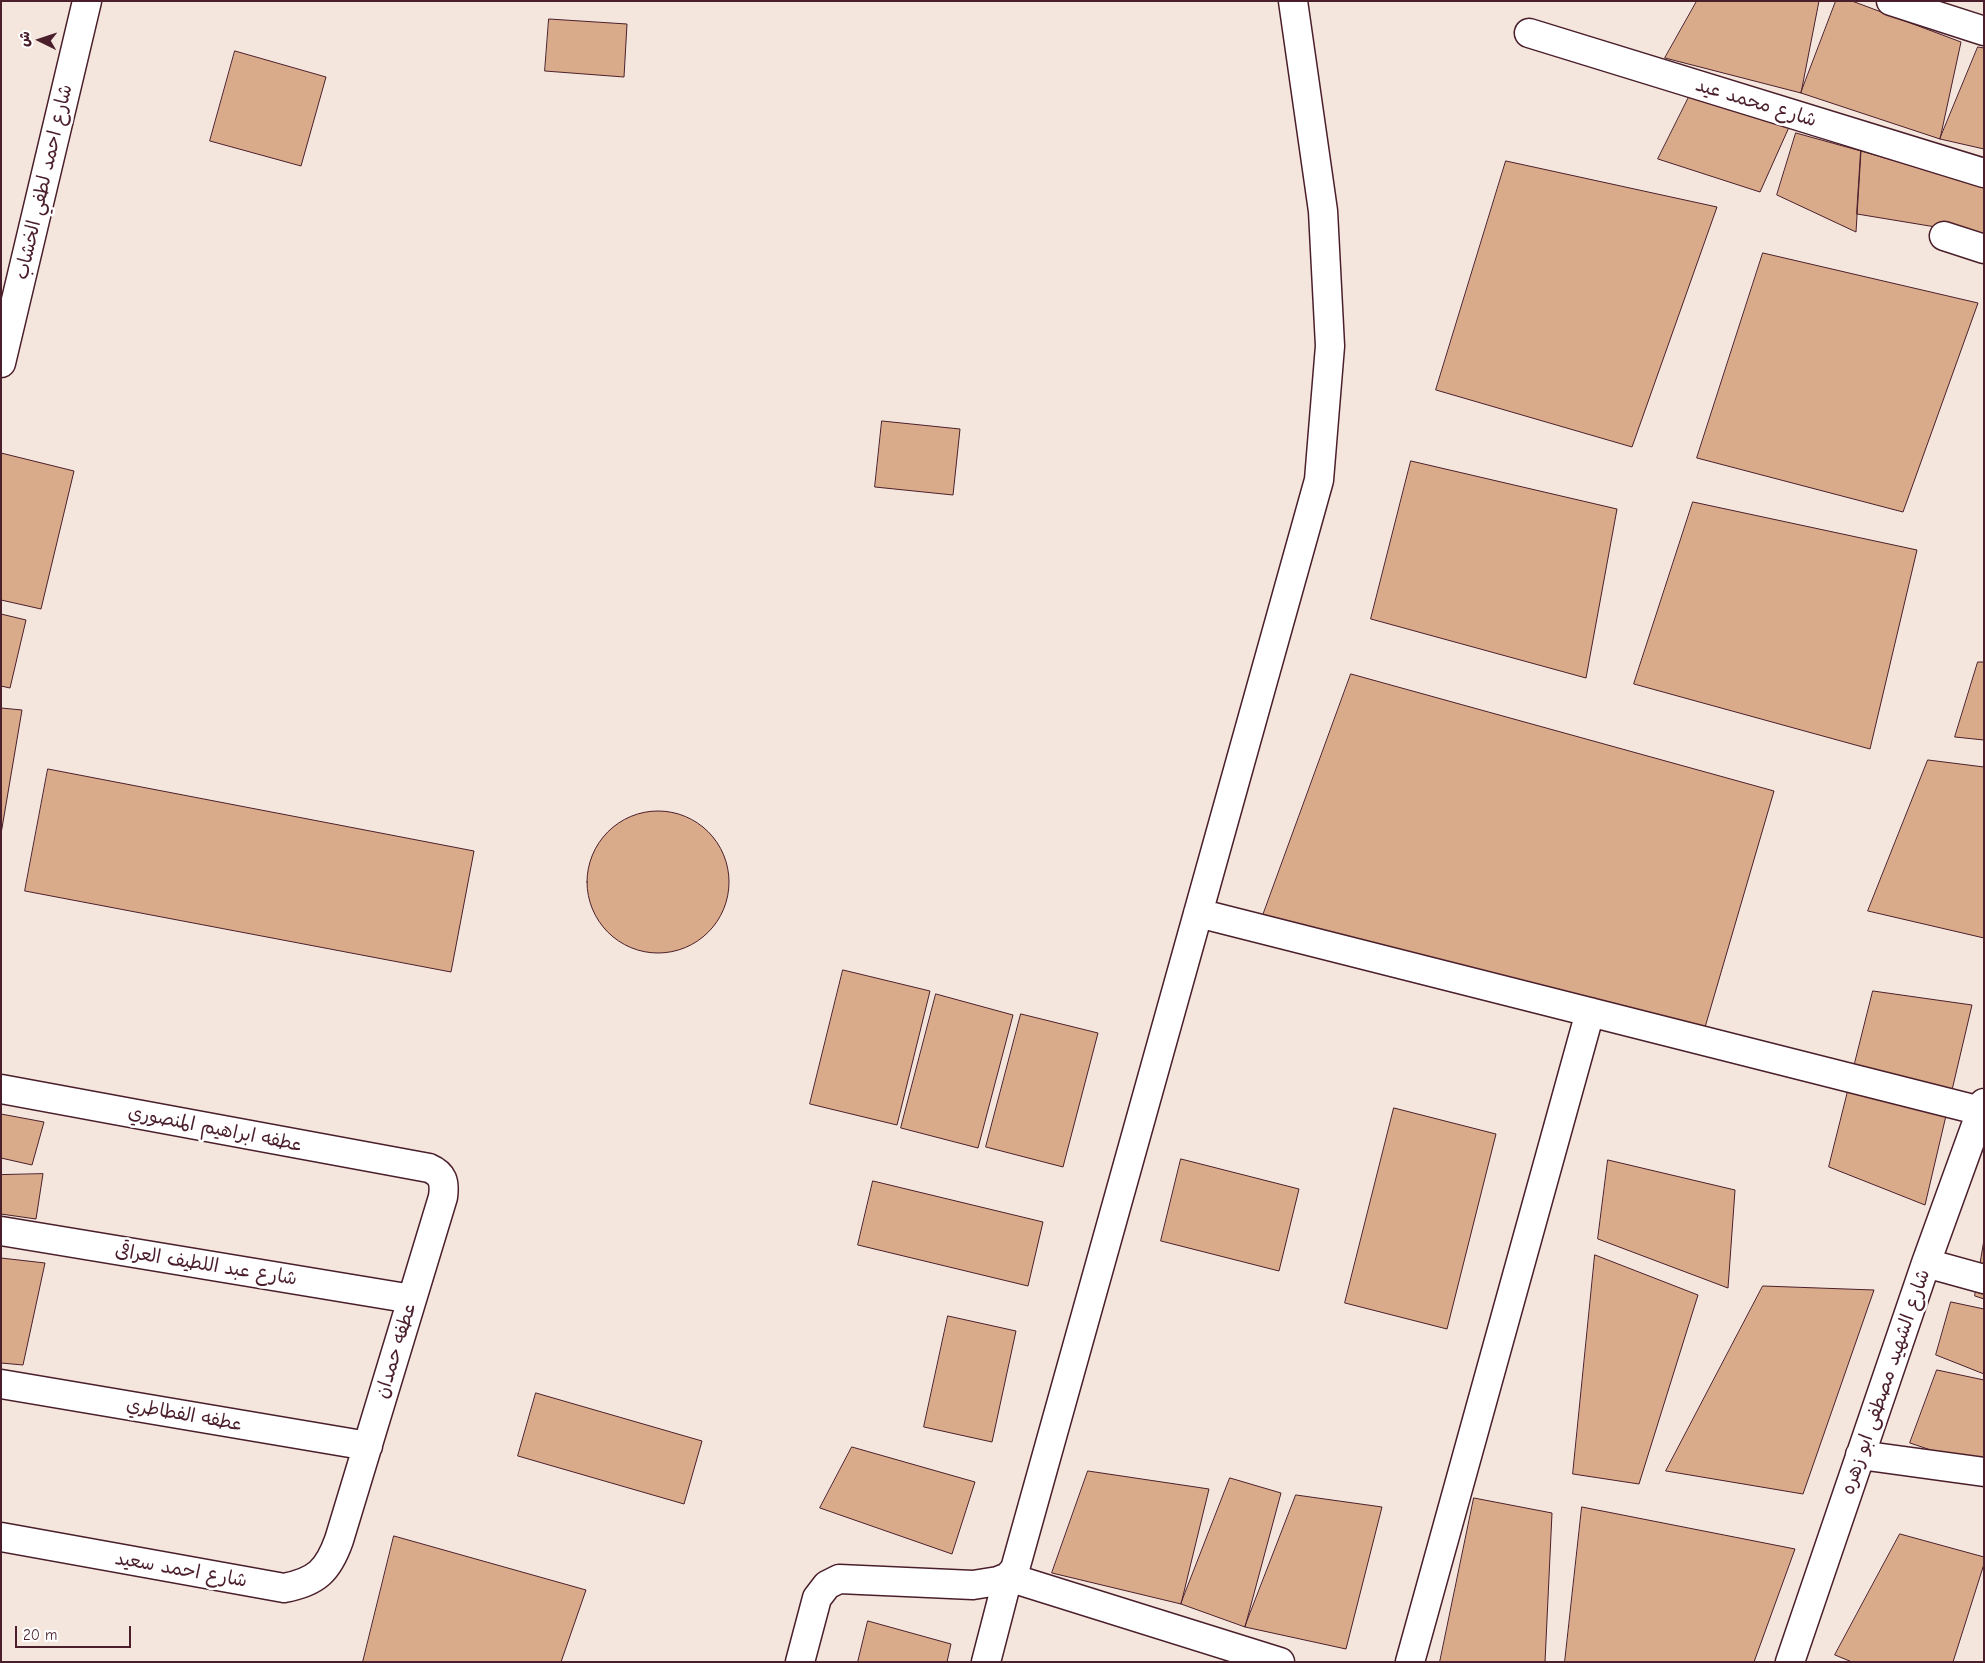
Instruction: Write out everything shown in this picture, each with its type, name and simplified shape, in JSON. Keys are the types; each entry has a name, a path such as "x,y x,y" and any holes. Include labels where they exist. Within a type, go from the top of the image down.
{"street":[{"name":"شارع احمد لطفي الخشاب","path":"1,364 87,1"},
{"path":"800,1662 817,1598 827,1585 839,1579 973,1585 998,1582 1008,1577 1015,1569 1024,1539 1319,480 1330,346 1324,211 1293,1"},
{"path":"1891,1 1984,31"},
{"name":"شارع محمد عيد","path":"1529,33 1984,173"},
{"path":"1944,236 1984,249"},
{"path":"1198,913 1590,1012 1982,1107"},
{"path":"1410,1662 1590,1012"},
{"name":"عطفه ابراهيم المنصوري","path":"1,1089 429,1168"},
{"name":"شارع الشهيد مصطفى ابو زهره","path":"1790,1662 1926,1263 1982,1107"},
{"name":"عطفه حمدان","path":"339,1540 443,1197 443,1179 438,1172 429,1168"},
{"name":"شارع عبد اللطيف العراقى","path":"1,1231 412,1299"},
{"path":"1926,1263 1984,1279"},
{"name":"عطفه الفطاطري","path":"1,1384 368,1446"},
{"path":"1860,1454 1984,1472"},
{"name":"شارع احمد سعيد","path":"1,1537 284,1588 304,1584 320,1574 332,1559 339,1540"},
{"path":"986,1662 1008,1577"},
{"path":"1008,1577 1280,1662"}],"building":[{"path":"1697,1 1819,1 1801,93 1665,58"},
{"path":"1836,1 1852,1 1961,42 1940,139 1801,93"},
{"path":"549,19 627,24 624,77 545,71"},
{"path":"1978,47 1984,48 1984,149 1940,139"},
{"path":"235,51 326,77 301,166 210,141"},
{"path":"1690,95 1790,125 1760,192 1658,159"},
{"path":"1796,133 1861,151 1856,232 1777,195"},
{"path":"1861,151 1984,187 1984,235 1857,214"},
{"path":"1506,161 1717,207 1632,447 1436,390"},
{"path":"1763,253 1978,303 1903,512 1697,458"},
{"path":"882,421 960,429 953,495 875,487"},
{"path":"1,453 74,471 41,609 1,600"},
{"path":"1411,461 1617,509 1586,678 1371,619"},
{"path":"1693,502 1917,550 1870,749 1634,684"},
{"path":"1,614 26,620 10,688 1,686"},
{"path":"1978,662 1984,662 1984,740 1955,737"},
{"path":"1351,674 1774,791 1701,1041 1258,929"},
{"path":"1,708 22,710 1,834"},
{"path":"1928,760 1984,767 1984,938 1868,911"},
{"path":"48,769 474,851 451,972 25,891"},
{"path":"658,811 672,812 685,816 709,831 724,855 728,868 728,896 724,909 709,933 685,948 672,952 658,953 644,952 631,948 607,933 592,909 588,896 587,882 588,868 592,855 607,831 631,816 644,812"},
{"path":"843,970 930,991 897,1125 810,1104"},
{"path":"1873,991 1972,1005 1925,1205 1829,1167"},
{"path":"936,994 1013,1015 978,1148 901,1128"},
{"path":"1021,1014 1098,1033 1063,1167 986,1147"},
{"path":"1394,1108 1496,1134 1447,1329 1345,1303"},
{"path":"1,1114 44,1122 32,1165 1,1158"},
{"path":"1181,1159 1299,1189 1279,1271 1161,1241"},
{"path":"1608,1160 1735,1190 1728,1288 1598,1239"},
{"path":"43,1174 36,1219 1,1214 1,1175"},
{"path":"873,1181 1043,1222 1028,1286 858,1245"},
{"path":"1984,1240 1984,1299 1975,1296"},
{"path":"1595,1255 1698,1295 1639,1484 1573,1474"},
{"path":"1,1258 45,1263 23,1365 1,1363"},
{"path":"1763,1286 1874,1290 1803,1494 1666,1471"},
{"path":"1951,1302 1984,1309 1984,1374 1936,1355"},
{"path":"948,1316 1016,1331 992,1442 924,1427"},
{"path":"1937,1370 1984,1380 1984,1468 1910,1443"},
{"path":"536,1393 702,1441 684,1504 518,1456"},
{"path":"852,1447 975,1482 952,1554 820,1508"},
{"path":"1088,1471 1209,1489 1181,1604 1052,1573"},
{"path":"1230,1478 1281,1493 1245,1627 1181,1604"},
{"path":"1296,1495 1382,1507 1346,1649 1245,1627"},
{"path":"1474,1498 1552,1513 1545,1662 1440,1662"},
{"path":"1582,1507 1795,1549 1754,1662 1565,1662"},
{"path":"1900,1534 1984,1557 1984,1564 1953,1662 1852,1662 1835,1655"},
{"path":"394,1536 586,1590 561,1662 363,1662"},
{"path":"868,1621 951,1644 947,1662 858,1662"}]}
